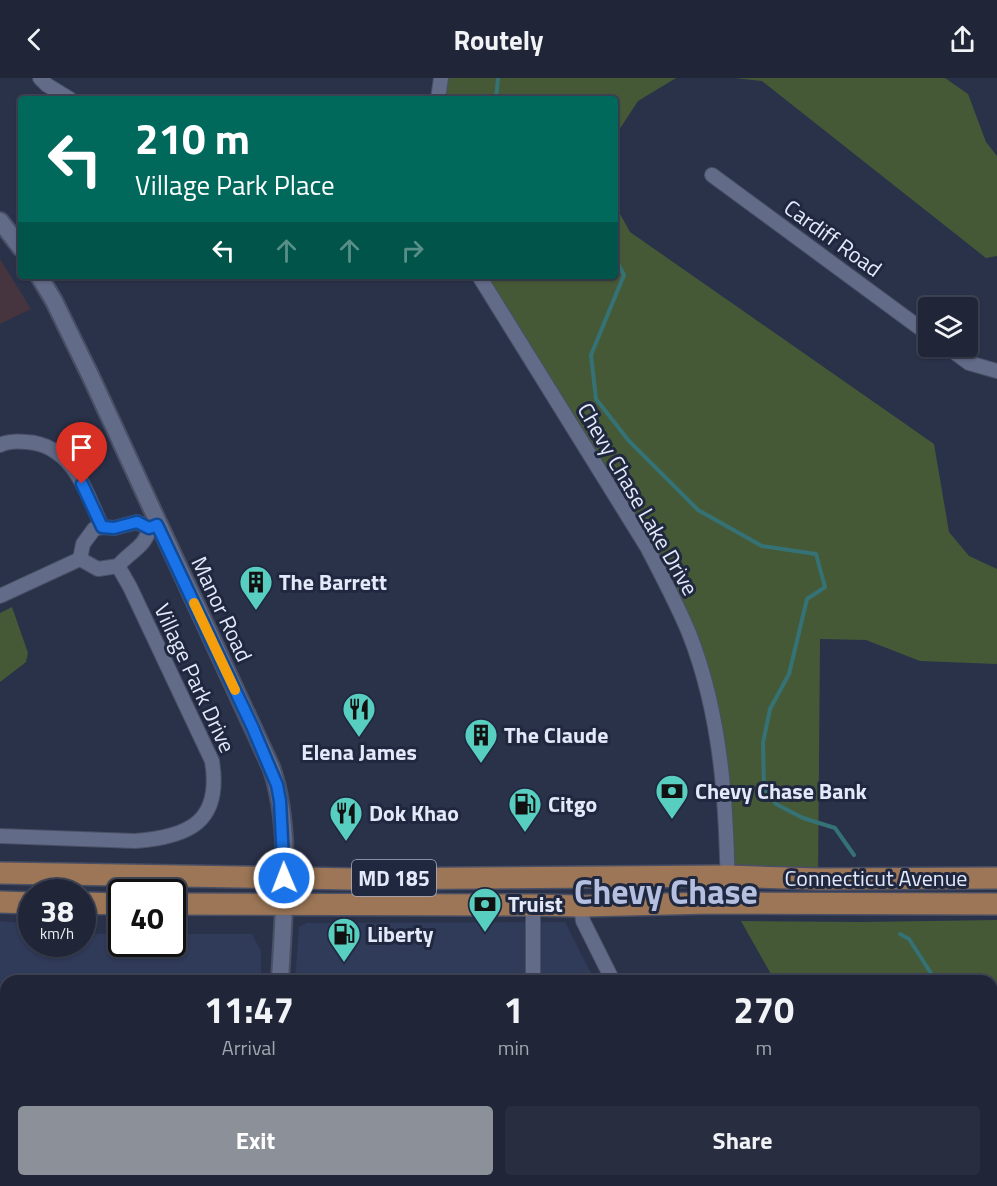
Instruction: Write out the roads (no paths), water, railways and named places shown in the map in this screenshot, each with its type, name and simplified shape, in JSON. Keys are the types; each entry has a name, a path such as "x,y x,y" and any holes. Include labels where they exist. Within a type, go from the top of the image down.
{"main road":[{"name":"Connecticut Avenue","path":"0,873 284,878 728,876 818,879 997,878"},
{"path":"0,902 18,903"},
{"name":"Connecticut Avenue","path":"186,904 581,906 728,903 997,904"}],"street":[{"path":"39,78 65,96"},
{"path":"438,96 441,78"},
{"name":"Cardiff Road","path":"712,176 918,327"},
{"path":"0,221 18,244"},
{"name":"Manor Road","path":"41,279 91,377 153,527 252,726 277,785 284,878 280,975"},
{"name":"Chevy Chase Lake Drive","path":"481,279 647,547 670,589 690,634 709,698 722,761 727,822 728,903"},
{"path":"961,357 969,363 997,371"},
{"path":"0,445 18,441 30,442 57,450 73,467 102,527"},
{"path":"137,522 153,527 143,544 126,556 118,566 98,569 88,566 80,559 82,544 94,529 114,528 137,522"},
{"path":"0,596 80,559"},
{"name":"Village Park Drive","path":"0,836 135,841 158,839 177,835 194,825 212,801 215,789 212,761 118,566"},
{"path":"533,904 533,975"},
{"path":"581,906 583,921 610,975"}],"waterway":[{"path":"496,96 498,78"},
{"path":"618,264 624,275 591,355 596,399 629,441 698,510 762,546 816,554 825,587 807,599 789,674 770,709 763,743 764,788 776,804 803,818 835,828 854,855"},
{"path":"900,934 909,939 932,975"}],"place":[{"name":"The Barrett","path":"256,611"},
{"name":"Elena James","path":"359,738"},
{"name":"The Claude","path":"481,764"},
{"name":"Chevy Chase Bank","path":"672,820"},
{"name":"Citgo","path":"525,833"},
{"name":"Dok Khao","path":"346,842"},
{"name":"Truist","path":"485,933"},
{"name":"Liberty","path":"344,963"}],"district":[{"name":"Chevy Chase","path":"666,891"}]}
